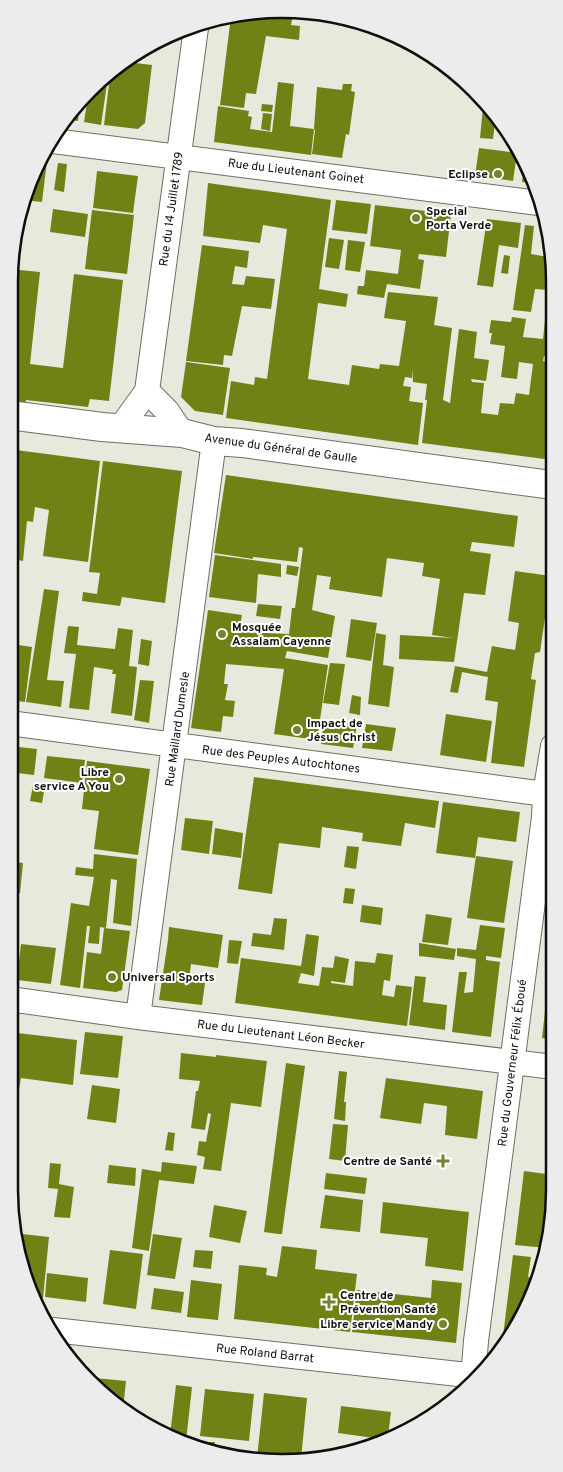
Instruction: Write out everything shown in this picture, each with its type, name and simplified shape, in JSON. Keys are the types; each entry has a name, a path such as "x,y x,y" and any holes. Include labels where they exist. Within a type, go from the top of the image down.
{"street":[{"name":"Rue du 14 Juillet 1789","path":"121,427 147,391 195,33"},
{"name":"Rue du Lieutenant Goinet","path":"58,142 533,201"},
{"path":"147,391 167,411 182,432"},
{"name":"Avenue du Général de Gaulle","path":"18,416 102,427 182,432 214,441 242,442 546,484"},
{"name":"Rue Maillard Dumesle","path":"138,1017 173,745 180,711 214,441"},
{"name":"Rue des Peuples Autochtones","path":"18,724 546,794"},
{"name":"Rue du Gouverneur Félix Éboué","path":"474,1371 476,1341 511,1062 546,810"},
{"name":"Rue du Lieutenant Léon Becker","path":"18,1000 138,1017 546,1066"},
{"name":"Rue Roland Barrat","path":"58,1331 469,1376"}],"building":[{"path":"264,18 292,18 291,25 300,26 299,40 266,36 256,94 246,93 244,108 220,105 230,23"},
{"path":"134,63 152,65 145,123 138,129 104,125 109,81"},
{"path":"278,82 294,84 290,126 314,129 311,155 214,142 218,106 249,111 248,116 252,117 250,129 272,132"},
{"path":"107,84 101,125 84,122 87,103"},
{"path":"343,84 352,84 351,91 355,92 349,135 346,134 342,158 312,154 317,87 342,90"},
{"path":"262,104 273,105 272,112 261,111"},
{"path":"483,110 495,126 493,139 480,138"},
{"path":"79,112 78,121 73,120"},
{"path":"263,113 272,114 270,131 261,129"},
{"path":"479,148 511,152 516,161 513,181 475,176"},
{"path":"47,161 42,202 31,201"},
{"path":"58,163 67,164 64,192 54,190"},
{"path":"97,171 138,176 133,213 93,208"},
{"path":"208,183 331,200 319,289 348,294 346,307 318,303 308,379 349,385 352,365 379,369 380,364 399,366 406,321 384,318 388,292 438,297 434,325 452,328 443,400 450,403 459,329 477,332 474,358 489,360 486,381 471,379 472,382 484,383 481,413 498,415 500,403 514,404 516,393 529,395 533,364 519,362 517,379 501,377 505,346 490,344 492,333 489,333 491,320 511,322 512,317 526,319 523,337 543,339 546,310 546,356 544,356 543,361 546,362 546,459 422,443 427,384 413,382 412,368 412,378 405,377 403,386 411,387 409,401 423,403 418,445 226,418 231,381 254,385 255,377 267,379 287,229 263,225 260,243 203,236"},
{"path":"336,200 371,204 367,234 332,230"},
{"path":"375,205 451,214 446,257 419,254 418,259 424,260 420,289 387,284 384,298 357,294 358,286 364,286 366,270 398,274 401,250 370,246"},
{"path":"53,209 88,214 85,237 50,232"},
{"path":"92,210 134,215 127,274 85,269"},
{"path":"487,219 521,223 518,248 499,245 493,287 477,285"},
{"path":"525,225 534,226 531,254 544,256 546,290 535,289 531,312 513,310"},
{"path":"329,238 344,240 339,269 325,267"},
{"path":"348,240 365,242 360,272 345,270"},
{"path":"202,245 249,251 247,268 235,266 232,284 244,285 246,276 275,279 271,309 242,306 232,356 224,355 223,365 186,361"},
{"path":"504,255 510,256 508,274 501,273"},
{"path":"18,270 40,272 30,364 63,368 74,274 123,280 109,401 90,399 88,407 26,400 25,406 18,405"},
{"path":"186,362 230,368 223,415 195,411 181,397"},
{"path":"18,450 100,461 88,562 43,556 49,510 35,507 33,522 27,521 23,561 18,560"},
{"path":"103,461 182,471 165,603 122,597 120,606 82,601 83,592 97,594 100,573 89,572"},
{"path":"226,475 518,516 514,547 472,542 470,551 491,554 485,595 464,593 454,662 399,659 400,635 453,638 432,635 440,579 422,576 424,563 387,558 382,597 329,589 331,577 317,575 312,610 335,616 328,658 287,651 285,658 328,665 317,740 274,734 284,669 226,664 224,684 228,684 225,700 235,701 233,717 223,716 221,732 191,728 208,610 242,615 239,632 289,634 292,608 295,608 303,548 299,547 297,562 253,557 253,559 214,553"},
{"path":"215,555 281,564 281,577 258,574 256,603 209,597"},
{"path":"287,565 299,567 297,576 286,574"},
{"path":"515,571 546,575 546,611 540,652 535,653 531,679 536,680 524,767 491,763 498,702 485,700 488,677 462,672 458,693 450,692 455,666 487,672 492,646 515,650 519,623 508,621"},
{"path":"44,589 59,591 47,680 64,681 61,707 26,702"},
{"path":"258,604 282,606 280,619 256,616"},
{"path":"351,619 377,623 371,661 346,657"},
{"path":"68,626 79,627 77,645 115,649 118,628 133,630 129,666 137,667 132,716 111,713 116,674 112,674 113,670 94,667 89,710 69,708 76,654 64,653"},
{"path":"376,633 386,635 383,665 394,667 389,707 368,704"},
{"path":"141,639 152,641 149,666 138,664"},
{"path":"18,645 32,647 25,702 18,701"},
{"path":"330,663 345,664 339,705 323,703"},
{"path":"140,680 154,681 149,723 134,720"},
{"path":"352,695 361,697 360,715 349,713"},
{"path":"446,714 492,721 486,762 440,755"},
{"path":"324,720 357,725 353,748 321,744"},
{"path":"366,724 396,728 392,751 362,748"},
{"path":"18,747 37,749 34,775 18,773"},
{"path":"47,756 85,760 82,783 44,778"},
{"path":"87,761 150,769 138,855 94,849 99,811 82,809"},
{"path":"254,777 439,801 435,828 405,823 401,846 362,841 363,833 322,827 320,848 279,843 272,894 238,889"},
{"path":"33,785 45,786 42,803 30,801"},
{"path":"443,802 520,812 516,842 478,837 475,858 436,853"},
{"path":"185,818 213,821 209,854 181,850"},
{"path":"215,828 243,833 241,858 212,854"},
{"path":"347,846 359,847 356,869 344,867"},
{"path":"94,854 137,859 131,926 113,923 117,880 111,879 106,928 100,927 99,944 88,943 90,926 87,926 80,988 60,985 71,903 89,906 94,877 75,875 76,867 93,869"},
{"path":"476,856 513,861 504,923 467,918"},
{"path":"18,862 23,863 20,893 18,893"},
{"path":"345,888 355,889 353,904 343,903"},
{"path":"362,905 383,908 381,925 360,922"},
{"path":"426,914 452,918 448,945 422,942"},
{"path":"274,918 287,919 284,950 251,946 253,933 271,935"},
{"path":"480,925 505,928 501,958 486,956 486,960 500,962 491,1037 452,1032 459,972 467,972 464,993 473,992 476,959 457,956 457,948 476,950"},
{"path":"169,927 223,935 218,968 191,964 189,981 205,983 202,1005 159,1000"},
{"path":"104,928 130,931 122,990 116,992 83,988 87,952 101,954"},
{"path":"306,934 319,936 314,976 301,973 298,983 319,986 322,967 333,968 335,956 349,959 345,983 331,981 331,983 353,986 355,961 375,963 377,953 393,955 390,981 384,980 382,995 394,997 396,985 412,987 407,1026 235,1003 241,958 301,966"},
{"path":"229,940 242,941 238,964 227,963"},
{"path":"419,943 456,949 454,960 419,956"},
{"path":"21,944 56,948 51,984 18,980"},
{"path":"415,976 426,977 423,1002 447,1005 445,1030 409,1025"},
{"path":"546,1002 546,1039 542,1038"},
{"path":"85,1032 123,1036 118,1078 80,1074"},
{"path":"18,1033 77,1040 73,1085 21,1078 18,1095"},
{"path":"181,1053 267,1061 261,1107 231,1103 221,1171 203,1169 205,1157 197,1155 199,1141 206,1142 211,1114 208,1113 205,1130 191,1128 196,1091 198,1091 200,1081 179,1079"},
{"path":"286,1063 305,1066 282,1234 278,1234 264,1232"},
{"path":"339,1071 347,1072 344,1102 346,1102 345,1121 334,1119"},
{"path":"386,1078 483,1091 477,1139 445,1135 447,1106 424,1103 421,1124 380,1118"},
{"path":"92,1085 120,1089 116,1123 87,1119"},
{"path":"333,1124 348,1125 345,1161 329,1159"},
{"path":"168,1132 175,1133 173,1151 165,1150"},
{"path":"162,1162 197,1166 194,1184 159,1180 149,1251 132,1248 142,1169 161,1172"},
{"path":"50,1163 61,1164 59,1184 74,1187 70,1218 54,1217 58,1189 48,1188"},
{"path":"109,1165 136,1168 135,1186 107,1183"},
{"path":"524,1171 546,1174 545,1208 539,1247 515,1245"},
{"path":"326,1173 367,1178 365,1194 324,1189"},
{"path":"325,1195 363,1200 360,1232 320,1228"},
{"path":"383,1202 469,1212 463,1271 425,1266 428,1238 380,1233"},
{"path":"214,1205 247,1211 240,1243 209,1237"},
{"path":"22,1234 49,1237 43,1298 41,1298 38,1292 26,1259"},
{"path":"153,1234 182,1238 175,1279 147,1275"},
{"path":"282,1246 317,1250 315,1269 357,1274 350,1332 234,1319 239,1265 267,1268 266,1275 277,1277"},
{"path":"110,1250 143,1254 136,1309 103,1304"},
{"path":"195,1250 213,1251 211,1269 193,1267"},
{"path":"513,1255 531,1257 528,1277 530,1277 525,1292 503,1333"},
{"path":"47,1273 88,1278 86,1302 45,1297"},
{"path":"191,1280 222,1284 218,1320 187,1317"},
{"path":"432,1280 462,1283 456,1343 352,1332 357,1290 431,1298"},
{"path":"154,1288 184,1292 181,1313 151,1309"},
{"path":"96,1378 126,1381 124,1402"},
{"path":"176,1385 192,1387 187,1436 171,1430"},
{"path":"205,1389 254,1394 249,1441 200,1436"},
{"path":"264,1393 307,1398 302,1454 258,1453"},
{"path":"341,1406 391,1412 389,1431 383,1434 372,1438 338,1433"},
{"path":"215,1442 214,1446 213,1446 204,1443"}],"place":[{"name":"Eclipse","path":"498,174"},
{"name":"Special Porta Verde","path":"416,218"},
{"name":"Mosquée Assalam Cayenne","path":"222,634"},
{"name":"Impact de Jésus Christ","path":"297,730"},
{"name":"Libre service A You","path":"119,779"},
{"name":"Universal Sports","path":"112,977"},
{"name":"Centre de Santé","path":"443,1161"},
{"name":"Centre de Prévention Santé","path":"329,1302"},
{"name":"Libre service Mandy","path":"443,1324"}]}
